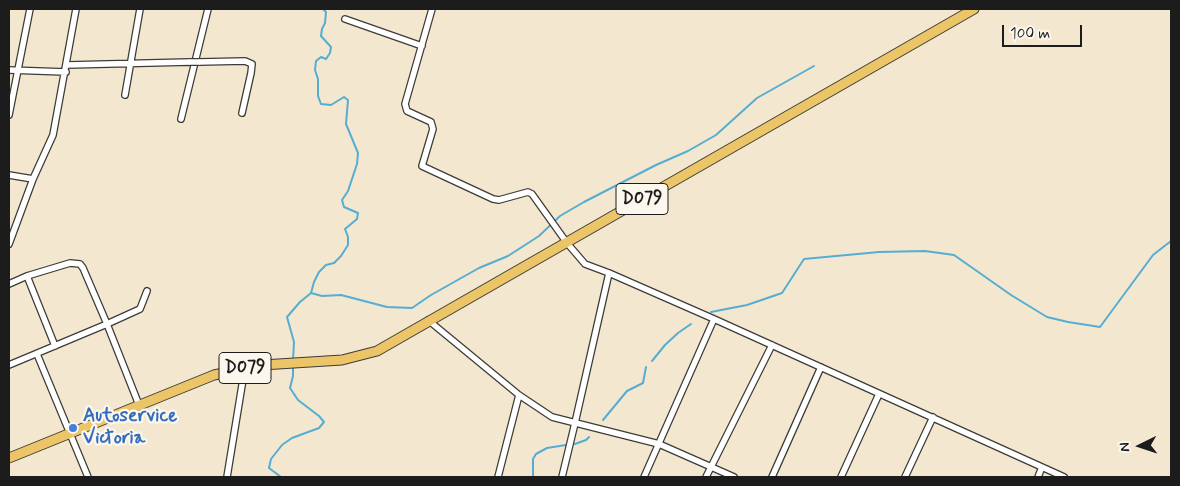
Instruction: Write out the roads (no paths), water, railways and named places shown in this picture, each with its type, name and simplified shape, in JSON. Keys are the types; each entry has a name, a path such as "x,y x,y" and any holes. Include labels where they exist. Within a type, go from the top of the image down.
{"main road":[{"name":"D079","path":"9,458 202,379 245,368 342,360 377,351 397,341 428,320 567,243 974,9"}],"street":[{"path":"9,115 30,9"},
{"path":"9,244 32,179 53,135 76,9"},
{"path":"125,95 140,9"},
{"path":"181,119 208,9"},
{"path":"432,9 405,104 407,111 431,122 433,129 422,166 493,199 500,200 528,192 532,194 567,243 585,264 714,319 1064,477"},
{"path":"345,19 422,46"},
{"path":"67,65 246,61 252,64 252,74 242,113"},
{"path":"9,70 66,72"},
{"path":"9,175 32,179"},
{"path":"9,284 26,276 75,262 80,264 107,324 139,406"},
{"path":"562,477 576,423 609,273"},
{"path":"26,276 54,346"},
{"path":"9,365 140,309 148,291"},
{"path":"644,477 714,319"},
{"path":"428,320 519,395 552,417 659,444 734,477"},
{"path":"706,477 772,345"},
{"path":"37,354 88,477"},
{"path":"227,477 245,368"},
{"path":"772,477 821,368"},
{"path":"841,477 879,394"},
{"path":"498,477 519,395"},
{"path":"905,477 933,418"},
{"path":"1038,477 1042,467"}],"waterway":[{"path":"293,360 294,342 287,317 311,293 319,272 326,265 334,263 341,256 348,245 345,229 357,219 358,213 344,207 342,200 348,191 357,164 358,153 346,124 348,100 344,97 331,105 321,104 318,96 318,79 315,70 316,61 321,57 326,59 331,47 321,36 326,12 323,9"},
{"path":"311,293 322,296 341,295 387,307 412,308 479,268 508,256 539,236 560,216 584,202 656,165 688,151 716,135 757,98 814,66"},
{"path":"711,312 747,305 782,293 804,259 879,252 925,251 954,255 1011,295 1047,317 1100,327 1153,255 1171,241"},
{"path":"652,361 665,345 691,324"},
{"path":"281,477 269,468 271,459 282,445 292,438 319,428 324,422 298,400 290,388 293,367"},
{"path":"603,420 627,391 643,383 646,367"},
{"path":"575,444 589,437"},
{"path":"533,477 533,459 536,454 547,448 566,445"}],"place":[{"name":"Autoservice Victoria","path":"73,428"}]}
